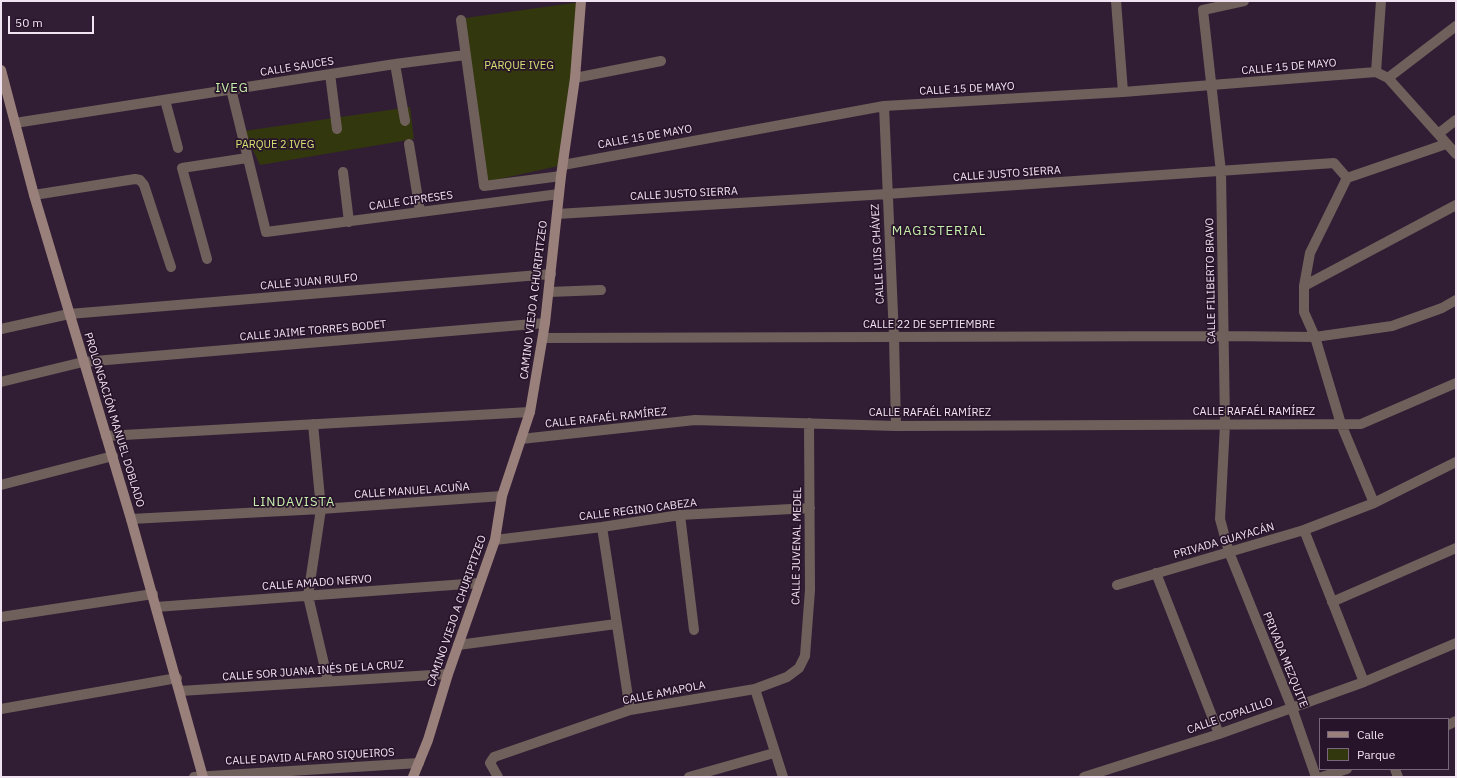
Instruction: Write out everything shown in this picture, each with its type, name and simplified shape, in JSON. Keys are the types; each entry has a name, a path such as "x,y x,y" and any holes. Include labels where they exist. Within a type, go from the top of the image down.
{"street":[{"name":"CAMINO VIEJO A CHURIPITZEO","path":"413,777 428,740 448,674 494,540 502,496 530,412 543,338 561,176 576,78 581,1"},
{"path":"1116,1 1123,92"},
{"name":"CALLE FILIBERTO BRAVO","path":"1229,552 1220,519 1226,424 1220,172 1203,10 1244,1"},
{"path":"1381,1 1376,72 1388,78 1456,154"},
{"path":"461,20 484,186 561,176"},
{"path":"1388,78 1456,26"},
{"name":"CALLE SAUCES","path":"15,123 395,64 465,55"},
{"path":"576,78 661,61"},
{"path":"395,64 405,121"},
{"name":"CALLE 15 DE MAYO","path":"563,165 884,106 1123,92 1376,72"},
{"path":"330,74 337,129"},
{"name":"PROLONGACIÓN MANUEL DOBLADO","path":"2,77 5,99 15,123 34,195 113,456 177,678 200,776"},
{"path":"207,259 182,168 247,158 230,89"},
{"path":"165,100 178,148"},
{"name":"CALLE LUIS CHÁVEZ","path":"884,106 894,337 896,426"},
{"path":"1438,134 1456,120"},
{"path":"409,144 420,211"},
{"path":"1374,503 1341,424 1315,337 1304,312 1304,286 1310,252 1348,178 1446,144"},
{"name":"CALLE CIPRESES","path":"247,158 266,232 559,194"},
{"name":"CALLE JUSTO SIERRA","path":"557,214 887,194 1334,163 1348,178"},
{"path":"343,172 349,222"},
{"path":"34,195 135,179 140,180 144,185 172,267"},
{"path":"1304,286 1456,205"},
{"name":"CALLE JUAN RULFO","path":"1,329 69,314 551,274"},
{"path":"549,292 601,290"},
{"name":"CALLE 22 DE SEPTIEMBRE","path":"543,338 1315,337 1392,326 1442,308 1456,300"},
{"name":"CALLE JAIME TORRES BODET","path":"1,382 84,362 545,323"},
{"name":"CALLE RAFAÉL RAMÍREZ","path":"521,439 695,420 896,426 1362,424 1456,383"},
{"path":"106,436 530,412"},
{"name":"CALLE JUVENAL MEDEL","path":"799,668 805,656 809,598 809,423"},
{"path":"313,424 321,509 308,596 328,681"},
{"path":"1,485 113,456"},
{"name":"PRIVADA GUAYACÁN","path":"1117,585 1304,530 1374,503 1456,462"},
{"name":"CALLE MANUEL ACUÑA","path":"131,519 321,509 502,496"},
{"name":"CALLE REGINO CABEZA","path":"494,540 602,527 680,515 810,508"},
{"path":"680,515 694,630"},
{"path":"602,527 630,710"},
{"path":"1304,530 1364,682"},
{"path":"1332,602 1456,548"},
{"name":"PRIVADA MEZQUITE","path":"1229,552 1292,708 1316,777"},
{"path":"1156,573 1219,734"},
{"name":"CALLE AMADO NERVO","path":"156,607 479,584"},
{"path":"1,617 153,594"},
{"path":"458,646 616,624"},
{"name":"CALLE COPALILLO","path":"1084,777 1110,773 1292,708 1383,675 1456,643"},
{"name":"CALLE AMAPOLA","path":"498,777 490,762 494,757 630,710 755,689 787,677 799,668"},
{"name":"CALLE SOR JUANA INÉS DE LA CRUZ","path":"180,692 448,674"},
{"path":"1,709 177,678"},
{"path":"755,689 774,753 783,777"},
{"path":"688,777 774,753"},
{"name":"CALLE DAVID ALFARO SIQUEIROS","path":"200,776 419,763"},
{"path":"1322,777 1344,770"}],"green space":[{"name":"PARQUE IVEG","path":"581,2 563,165 481,183 458,19"},
{"name":"PARQUE 2 IVEG","path":"410,107 414,139 260,165 244,131"}],"district":[{"name":"IVEG","path":"232,88"},
{"name":"MAGISTERIAL","path":"939,231"},
{"name":"LINDAVISTA","path":"294,502"}]}
